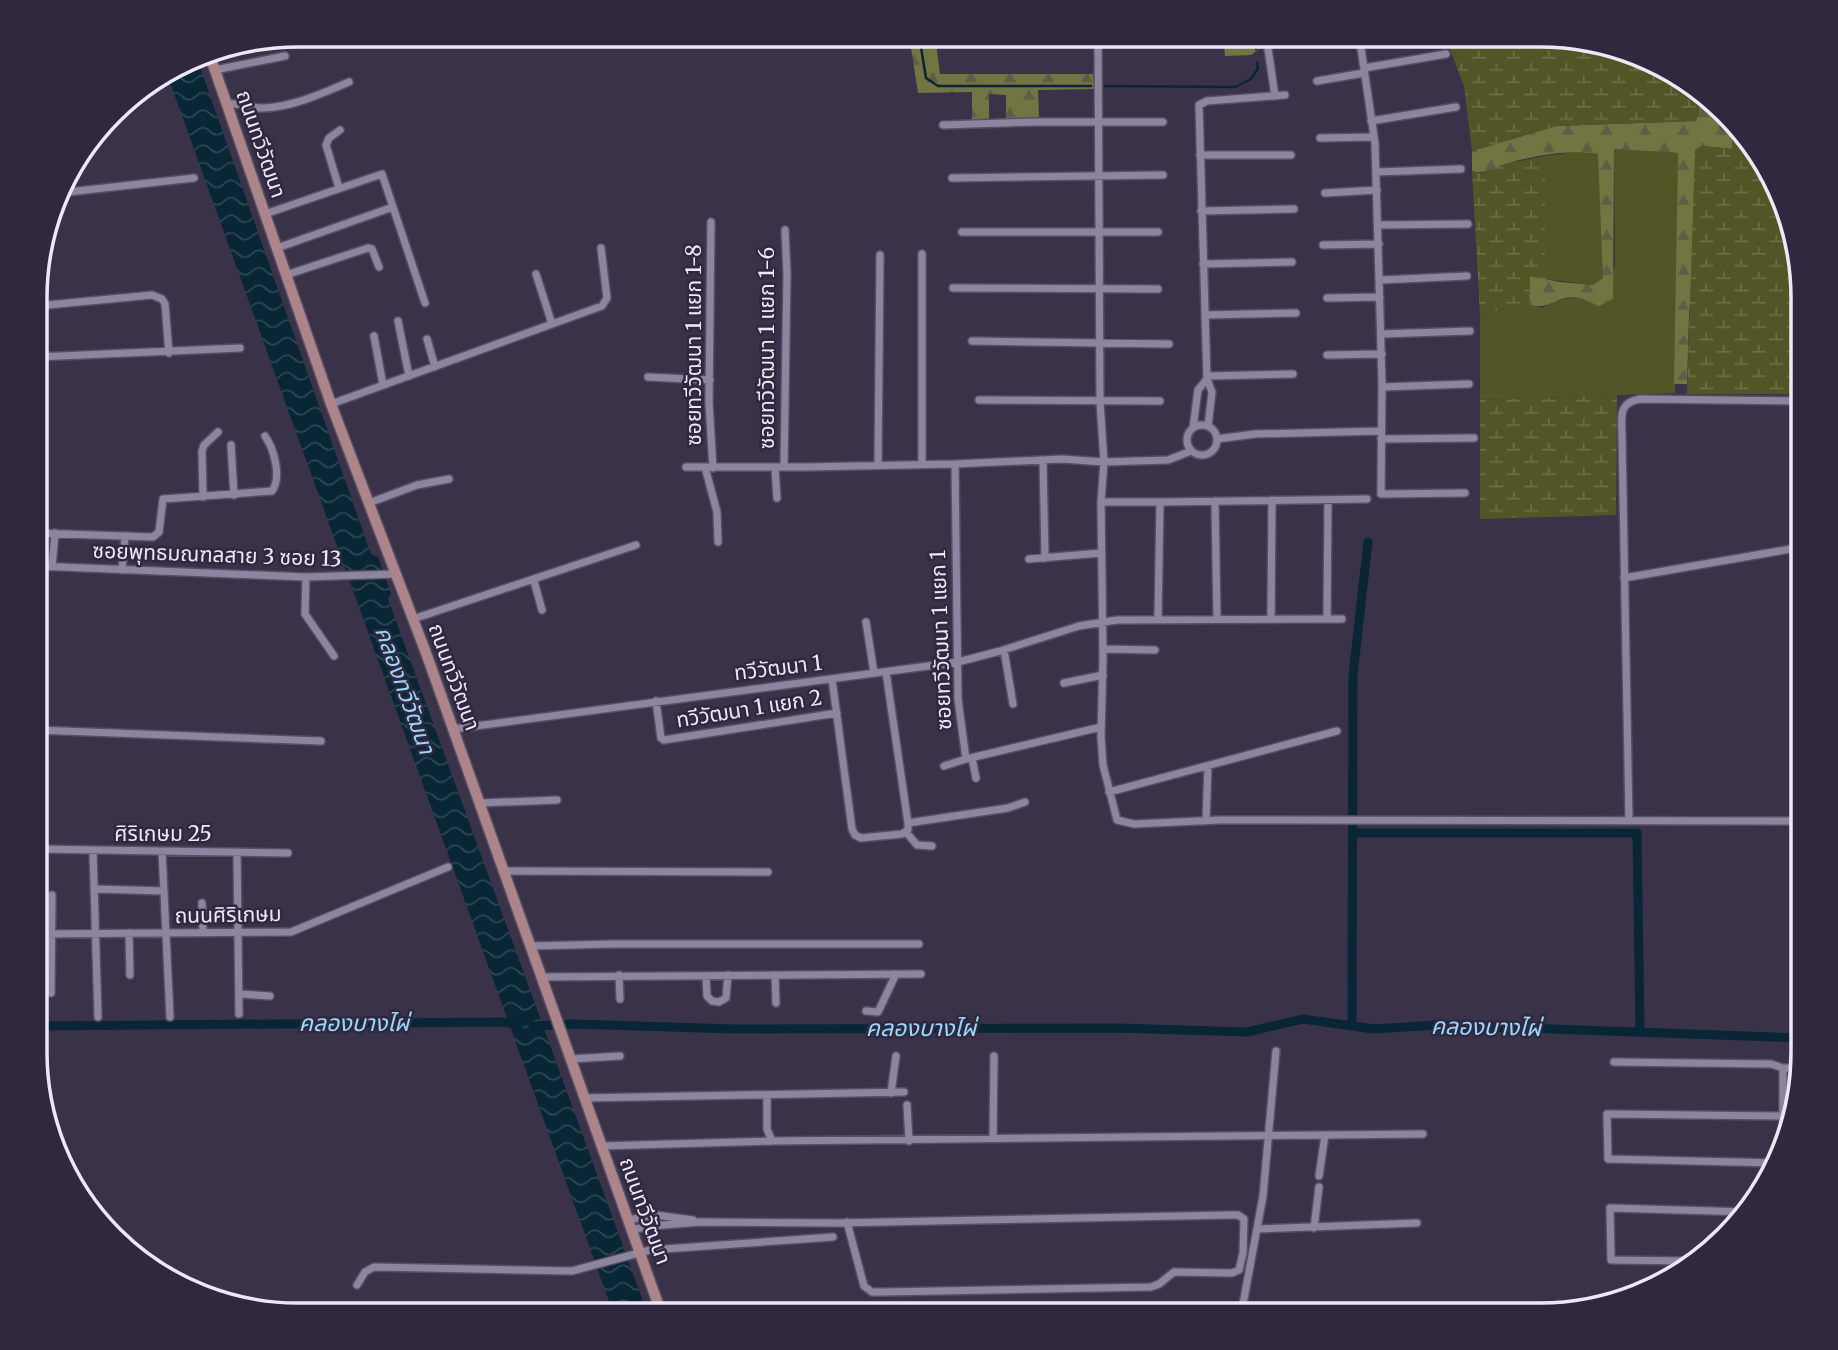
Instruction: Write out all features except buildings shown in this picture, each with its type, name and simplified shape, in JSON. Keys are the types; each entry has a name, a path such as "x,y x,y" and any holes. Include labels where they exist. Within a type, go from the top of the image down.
{"main road":[{"name":"ถนนทวีวัฒนา","path":"212,63 331,404 453,729 658,1303"}],"street":[{"path":"1098,47 1100,402 1104,462 1101,502 1101,726 1103,765 1117,820 1125,824 1206,821 1791,821"},
{"path":"1268,47 1275,96"},
{"path":"1361,47 1374,137 1377,190 1382,387 1381,494 1465,493"},
{"path":"1317,81 1446,54"},
{"path":"215,71 285,56"},
{"path":"226,104 238,103 264,108 284,105 349,82"},
{"path":"1208,426 1212,392 1207,377 1199,105 1207,101 1285,95"},
{"path":"1371,121 1456,107"},
{"path":"943,125 1163,122"},
{"path":"339,188 326,145 329,138 340,130"},
{"path":"1320,138 1374,137"},
{"path":"1200,155 1290,155"},
{"path":"1376,172 1461,169"},
{"path":"265,214 382,174 425,303"},
{"path":"952,178 1163,175"},
{"path":"71,192 194,178"},
{"path":"1325,193 1377,190"},
{"path":"277,248 393,207"},
{"path":"1201,211 1294,209"},
{"name":"ซอยทวีวัฒนา 1 แยก 1-8","path":"711,222 709,467 717,512 718,541"},
{"path":"1378,225 1468,224"},
{"name":"ซอยทวีวัฒนา 1 แยก 1-6","path":"784,467 787,274 785,230"},
{"path":"962,232 1158,232"},
{"path":"1323,245 1378,244"},
{"path":"286,275 368,248 372,249 379,267"},
{"path":"331,404 602,306 606,302 601,248"},
{"path":"922,254 922,464"},
{"path":"878,465 880,255"},
{"path":"1203,264 1292,262"},
{"path":"536,274 552,324"},
{"path":"1380,280 1467,276"},
{"path":"953,288 1158,289"},
{"path":"47,305 152,295 158,297 165,304 169,353"},
{"path":"1326,298 1380,297"},
{"path":"1205,315 1296,313"},
{"path":"398,321 409,376"},
{"path":"1381,334 1470,331"},
{"path":"374,336 383,385"},
{"path":"426,339 435,368"},
{"path":"972,341 1169,344"},
{"path":"47,357 240,348"},
{"path":"1327,355 1381,354"},
{"path":"1207,377 1293,374"},
{"path":"648,377 710,380"},
{"path":"1193,428 1208,426 1215,432 1216,447 1208,454 1198,455 1191,451 1187,440 1193,428 1198,390 1207,377"},
{"path":"1382,387 1468,384"},
{"path":"1629,821 1622,416 1624,406 1629,401 1640,399 1791,401"},
{"path":"979,400 1160,401"},
{"path":"204,496 204,445 218,432"},
{"path":"1217,439 1255,434 1474,438"},
{"path":"47,533 157,536 163,499 234,495 274,489 274,453 265,436"},
{"path":"231,444 234,495"},
{"path":"686,467 775,468 1043,460 1168,460 1191,451"},
{"path":"1043,460 1045,558"},
{"name":"ซอยทวีวัฒนา 1 แยก 1","path":"955,464 960,725 976,778"},
{"path":"775,468 777,498"},
{"path":"369,503 417,485 449,479"},
{"path":"1101,502 1367,499"},
{"path":"1271,618 1272,500"},
{"path":"1327,619 1328,500"},
{"path":"1215,501 1217,619"},
{"path":"1158,620 1160,502"},
{"path":"52,567 55,533"},
{"path":"122,570 125,536"},
{"path":"413,619 636,545"},
{"path":"1624,578 1791,549"},
{"path":"1029,559 1101,553"},
{"name":"ซอยพุทธมณฑลสาย 3 ซอย 13","path":"47,567 336,578 396,573"},
{"path":"306,577 305,614 334,656"},
{"path":"534,581 542,610"},
{"name":"ทวีวัฒนา 1","path":"453,729 958,662 1079,626 1117,620 1342,619"},
{"path":"866,622 874,673"},
{"path":"1103,649 1155,650"},
{"path":"1004,650 1013,704"},
{"path":"886,672 908,823 906,832"},
{"path":"1064,683 1103,675"},
{"path":"832,679 852,829 855,835 870,838 906,832"},
{"name":"ทวีวัฒนา 1 แยก 2","path":"656,701 661,738 664,740 837,713"},
{"path":"944,766 1101,726"},
{"path":"47,730 321,741"},
{"path":"1109,792 1337,731"},
{"path":"1206,821 1208,767"},
{"path":"479,803 557,800"},
{"path":"908,823 1008,808 1025,802"},
{"path":"906,832 917,845 932,846"},
{"name":"ศิริเกษม 25","path":"47,849 288,853"},
{"path":"93,851 98,1017"},
{"path":"162,851 170,1017"},
{"path":"237,852 239,1014"},
{"name":"ถนนศิริเกษม","path":"50,934 291,932 449,867"},
{"path":"503,871 768,872"},
{"path":"94,890 164,891"},
{"path":"51,992 52,895"},
{"path":"202,903 203,933"},
{"path":"129,933 130,975"},
{"path":"530,946 919,944"},
{"path":"866,1011 878,1012 896,974"},
{"path":"541,977 920,974"},
{"path":"620,975 620,999"},
{"path":"706,975 707,996 712,1001 719,1002 726,998 728,975"},
{"path":"775,975 776,1003"},
{"path":"239,994 270,996"},
{"path":"1243,1303 1258,1229 1276,1051"},
{"path":"570,1059 620,1056"},
{"path":"891,1093 895,1056"},
{"path":"993,1139 994,1056"},
{"path":"1614,1062 1771,1064 1790,1068"},
{"path":"1783,1068 1786,1102"},
{"path":"584,1098 904,1092"},
{"path":"767,1095 767,1129 772,1141"},
{"path":"907,1105 909,1141"},
{"path":"1765,1163 1608,1160 1607,1114 1782,1116"},
{"path":"601,1146 772,1141 1269,1137 1423,1133"},
{"path":"1318,1176 1325,1135"},
{"path":"1314,1228 1319,1187"},
{"path":"1678,1261 1611,1259 1610,1208 1733,1212"},
{"path":"629,1225 656,1215 700,1222 847,1222 1238,1215 1244,1219 1245,1235 1239,1270 1232,1273 1174,1272 1151,1287 872,1292 864,1286 847,1222"},
{"path":"1258,1229 1417,1223"},
{"path":"357,1285 365,1272 374,1267 548,1272 581,1270 639,1251 833,1237"}],"green space":[{"path":"911,47 937,47 940,74 1093,74 1095,89 1038,90 1039,118 1006,119 1006,95 989,94 989,120 972,121 972,92 918,93"},
{"path":"1224,47 1260,47 1251,55 1225,56"},
{"path":"1449,47 1572,49 1636,66 1665,81 1700,106 1696,121 1556,126 1472,151 1464,86"},
{"path":"1700,106 1733,138 1732,149 1702,146 1689,316 1687,384 1674,384 1678,153 1614,149 1613,299 1599,306 1572,297 1536,306 1529,305 1530,276 1593,285 1603,278 1598,154 1577,152 1542,155 1477,172 1472,171 1472,151 1556,126 1696,121"},
{"path":"1733,138 1765,187 1786,249 1791,298 1791,394 1687,394 1695,150 1702,146 1732,149"},
{"path":"1614,149 1678,153 1675,393 1480,400 1480,314 1529,305 1542,308 1559,300 1575,297 1599,305 1615,266"},
{"path":"1583,151 1599,154 1603,278 1593,285 1545,279 1545,156"},
{"path":"1545,156 1545,279 1530,276 1529,305 1480,314 1472,171 1480,173 1509,163"},
{"path":"1617,395 1616,515 1480,519 1480,400"}],"water":[{"name":"คลองทวีวัฒนา","path":"200,67 371,554 378,557 391,594 388,599 644,1303 610,1303 170,83"}],"waterway":[{"path":"921,47 926,78 938,86 1091,86"},
{"path":"1105,86 1235,87 1251,79 1258,68 1257,63"},
{"path":"1352,1026 1353,675 1368,542"},
{"path":"1352,833 1637,833 1640,1032"},
{"name":"คลองบางไผ่","path":"533,1026 574,1024 733,1029 1117,1028 1247,1032 1303,1019 1374,1029 1437,1025 1791,1038"},
{"name":"คลองบางไผ่","path":"47,1026 503,1022 519,1025"}]}
